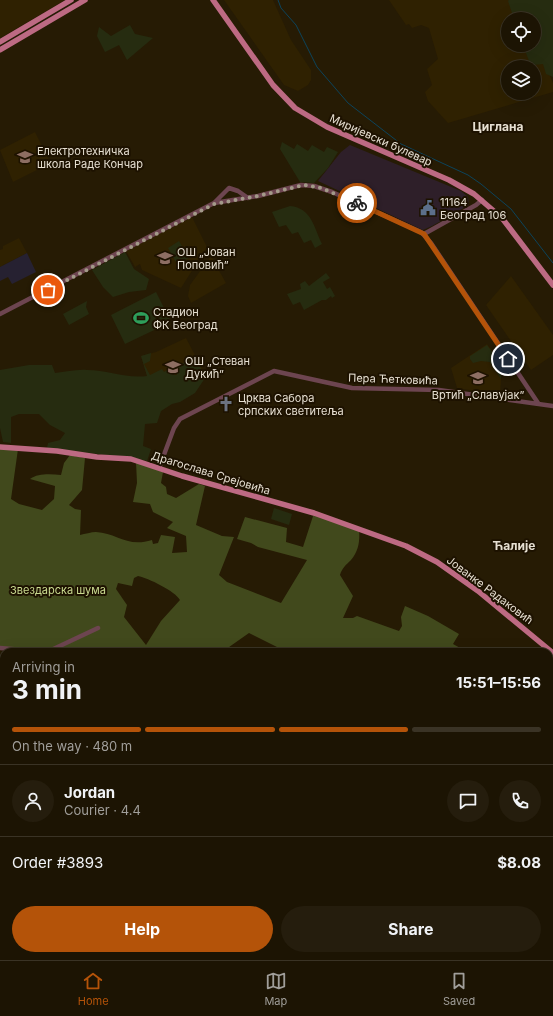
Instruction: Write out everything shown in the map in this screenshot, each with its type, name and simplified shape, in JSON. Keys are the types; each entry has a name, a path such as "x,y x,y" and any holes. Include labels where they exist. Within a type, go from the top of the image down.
{"main road":[{"path":"0,42 71,0"},
{"path":"0,50 85,0"},
{"name":"Миријевски булевар","path":"213,0 273,85 295,108 327,127 449,180 482,200 506,223 553,285"},
{"name":"Драгослава Срејовића","path":"0,447 57,451 98,457 129,459 314,513 411,548"},
{"name":"Јованке Радаковић","path":"411,548 449,570 478,591 547,648"}],"street":[{"path":"0,314 214,204 248,198 301,185 317,186 424,234 538,403"},
{"path":"214,204 229,188 242,192 248,198"},
{"path":"235,200 242,192"},
{"path":"223,194 224,198 228,201"},
{"path":"424,234 476,205 482,200"},
{"name":"Пера Ћетковића","path":"158,468 174,428 180,419 274,370 352,388 431,389 553,406"},
{"path":"56,648 98,628"}],"shaded area":[{"path":"0,0 65,0 0,38"},
{"path":"224,0 273,0 291,40 311,70 311,80 308,85 298,91 284,85"},
{"path":"389,0 549,0 546,67 553,83 553,92 541,96 541,60 501,60 501,100 526,100 448,123 428,101 425,92 432,85 427,69 438,59 429,28 421,25 412,28 409,24 406,25"},
{"name":"Електротехничка школа Раде Кончар","path":"35,132 49,160 39,165 41,168 13,182 0,150"},
{"path":"350,145 461,191 468,197 469,205 423,230 318,181 341,152"},
{"name":"ОШ „Јован Поповић”","path":"192,217 207,247 181,288 142,270 140,264 135,267 126,251"},
{"path":"19,238 27,253 0,267 0,250 3,249 3,246"},
{"path":"27,253 36,272 12,284 8,277 0,281 0,267"},
{"path":"211,256 226,283 191,303 188,296 190,285"},
{"path":"511,276 553,335 553,355 531,370 486,305"},
{"name":"ОШ „Стеван Дукић”","path":"186,338 205,374 147,376 141,356 156,352"},
{"name":"Вртић „Славујак”","path":"487,344 502,365 500,395 457,388 451,368"}],"green space":[{"path":"553,0 553,77 546,74 543,64 541,64 541,60 529,60 526,52 541,52 541,12 512,12 508,1"},
{"path":"130,25 135,34 153,38 127,60 119,45 105,52 97,36 99,27 111,36"},
{"path":"282,142 294,149 297,144 308,151 312,145 324,152 327,147 338,152 328,168 314,183 300,182 280,149"},
{"path":"290,206 303,211 308,215 322,244 315,248 311,240 304,243 298,232 292,234 286,225 279,227 272,212"},
{"path":"179,241 189,258 177,264 168,248"},
{"path":"125,252 134,269 149,279 146,290 129,292 113,297 103,287 92,270"},
{"path":"326,273 330,278 323,282 327,289 330,287 335,296 322,300 304,310 300,302 293,305 287,294 301,289 300,284 305,281 309,286"},
{"name":"Стадион ФК Београд","path":"156,292 171,322 125,344 111,315"},
{"path":"87,301 86,307 89,314 69,325 63,314"},
{"path":"487,345 502,365 501,379 490,362 481,361 473,363 470,359 470,356"},
{"path":"151,353 150,361 144,364 150,375 162,369 164,372 171,368 175,375 177,375 174,368 187,361 190,363 189,361 196,357 205,378 195,393 161,411 157,423 145,424 143,446 151,449 147,461 47,448 48,443 60,440 65,433 50,425 39,414 19,414 11,417 11,443 3,442 0,428 0,370 29,365 52,365 55,373 75,370 94,370 140,377 147,376 141,356"},
{"name":"Звездарска шума","path":"0,449 18,449 11,499 19,504 42,510 54,499 55,486 30,479 41,475 61,475 64,463 70,455 85,458 82,490 69,505 75,509 81,510 80,535 96,532 136,542 152,540 153,544 158,543 161,535 175,537 172,553 187,552 186,536 167,528 173,522 153,512 150,504 133,502 137,483 136,462 163,472 161,483 166,487 167,494 176,498 199,484 205,486 196,525 222,536 234,537 219,575 227,582 281,603 307,560 258,547 251,543 237,539 245,517 287,528 286,542 303,547 314,513 359,529 359,541 356,553 343,568 340,575 353,596 343,618 353,618 357,616 399,631 402,626 401,617 405,606 428,616 459,634 453,644 460,648 279,648 249,633 228,648 0,648","holes":["138,576 154,582 173,593 180,600 161,621 146,645 124,617 127,605 116,589 118,583 132,586 134,578"]},
{"path":"274,508 292,514 289,525 271,519"}],"waterway":[{"path":"278,0 281,8 296,25 317,67 348,103 401,144 468,175 481,184 511,209 553,263"}],"way so far":[{"path":"48,290 214,204 258,196 304,185 321,188 357,203"}],"place":[{"name":"Електротехничка школа Раде Кончар","path":"25,157"},
{"name":"11164 Београд 106","path":"428,208"},
{"name":"ОШ „Јован Поповић”","path":"165,258"},
{"name":"Стадион ФК Београд","path":"141,318"},
{"name":"ОШ „Стеван Дукић”","path":"173,367"},
{"name":"Вртић „Славујак”","path":"478,378"},
{"name":"Црква Сабора српских светитеља","path":"226,404"}],"district":[{"name":"Циглана","path":"498,127"},
{"name":"Ћалије","path":"514,546"}],"route":[{"path":"357,203 424,234 508,359"}]}
